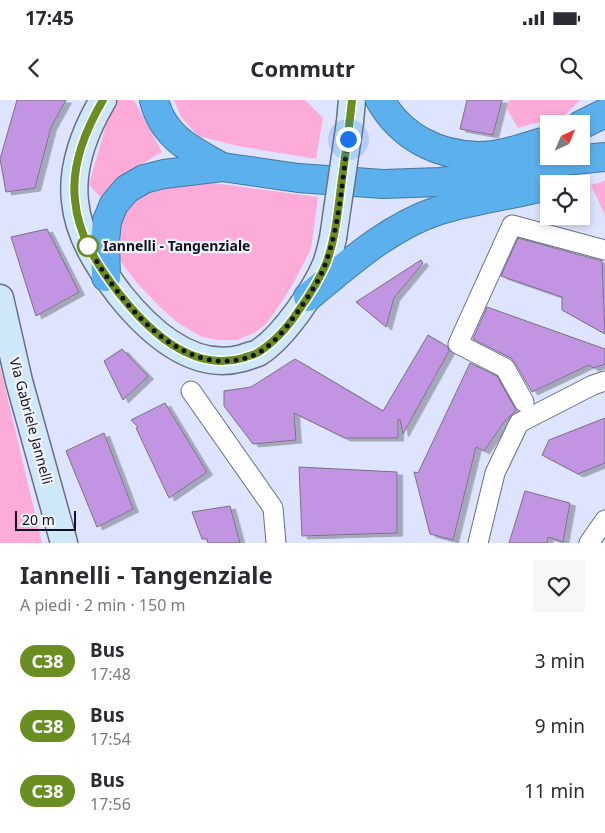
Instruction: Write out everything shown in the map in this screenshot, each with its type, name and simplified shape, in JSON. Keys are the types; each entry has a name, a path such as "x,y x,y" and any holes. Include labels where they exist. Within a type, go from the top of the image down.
{"highway":[{"path":"154,100 164,126 177,139 222,167"},
{"path":"380,100 398,125 412,136 419,141 447,152 479,156 509,152 540,161"},
{"path":"590,120 605,113"},
{"path":"590,145 605,138"},
{"path":"590,159 605,157"},
{"path":"106,277 105,241 107,221 114,204 127,189 144,179 164,174 222,167 298,178 383,184 440,182 485,177 554,165"},
{"path":"308,297 384,237 411,222 554,165"},
{"path":"590,165 605,165"}],"main road":[{"path":"103,100 92,121 77,162 74,200 79,223 88,246 106,277 129,306 168,342 188,354 211,360 233,361 256,354 279,336 308,297 326,264 333,238 351,111"},
{"name":"Via Gabriele Jannelli","path":"0,298 20,381 64,543"}],"street":[{"path":"524,402 505,368 458,344 512,225 605,250"},
{"path":"478,543 495,473 519,423 593,385 605,381"},
{"path":"191,391 273,508 276,543"},
{"path":"589,543 605,520"}],"shaded area":[{"path":"134,100 162,152 125,174 100,197 89,184 113,101"},
{"path":"174,100 305,100 323,118 316,159 238,146 198,136 181,117"},
{"path":"509,100 580,100 565,115 540,115 540,122 518,128 507,109"},
{"path":"191,181 318,197 311,249 294,282 266,324 254,333 237,340 218,340 202,337 178,323 137,283 119,259 115,244 124,207 133,195"},
{"path":"605,181 605,215 591,185"},
{"path":"0,366 42,543 0,543"}],"building":[{"path":"17,100 66,100 51,127 35,188 6,192 0,159"},
{"path":"467,100 502,100 493,135 460,129"},
{"path":"47,229 79,292 36,316 11,237"},
{"path":"518,238 602,261 605,334 562,310 562,297 501,276"},
{"path":"421,260 423,263 394,298 386,327 356,302"},
{"path":"487,307 605,349 605,364 593,368 589,365 532,392 511,358 473,339"},
{"path":"428,335 448,347 449,351 403,434 400,419 398,420 398,438 345,438 294,413 296,440 253,444 224,406 224,391 251,387 295,359 383,411"},
{"path":"122,349 148,376 123,400 104,361"},
{"path":"470,363 497,376 516,410 504,422 484,451 476,447 453,540 430,534 414,472 418,473"},
{"path":"165,403 207,472 169,498 136,428 138,427 131,420"},
{"path":"605,418 605,463 578,474 542,455 549,440"},
{"path":"104,433 133,509 97,527 66,451"},
{"path":"299,467 397,472 397,533 302,536"},
{"path":"525,491 570,503 563,542 548,537 547,543 509,543"},
{"path":"230,506 240,543 208,543 207,539 202,539 192,512"}],"bus line":[{"name":"C38","path":"103,100 92,121 77,162 75,180 74,200 79,223 88,246 106,277 129,306 168,342 188,354 211,360 233,361 256,354 279,336 308,297 326,264 339,206 352,100"}],"place":[{"name":"Iannelli - Tangenziale","path":"88,246"}],"route":[{"path":"88,246 106,277 129,306 168,342 188,354 211,360 233,361 256,354 279,336 308,297 326,264 339,206 348,139"}]}
